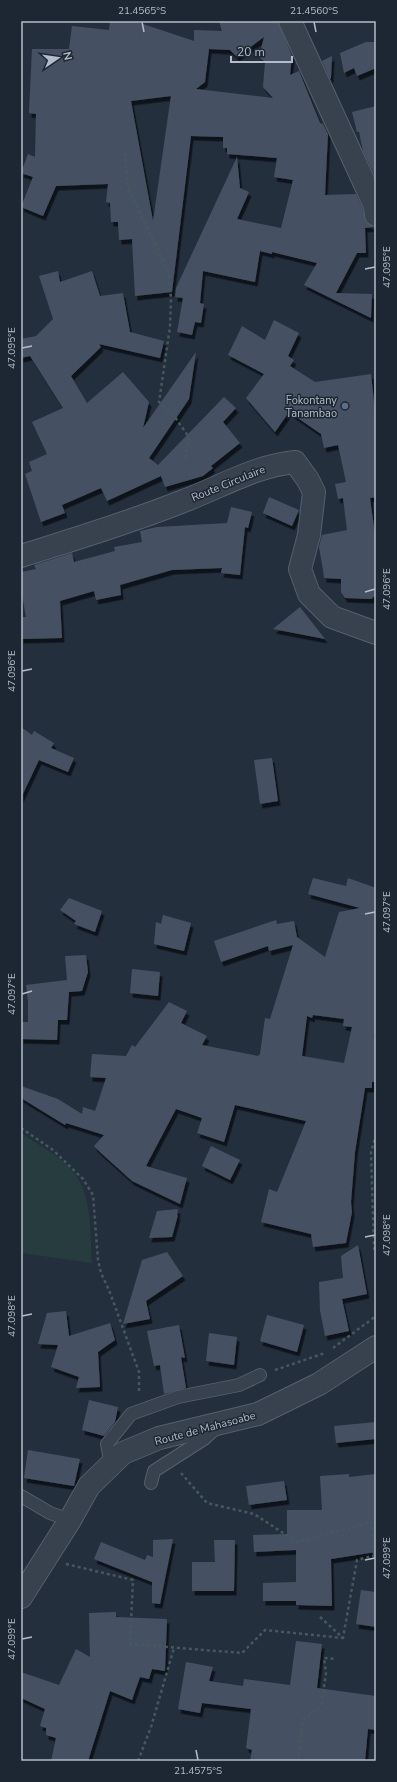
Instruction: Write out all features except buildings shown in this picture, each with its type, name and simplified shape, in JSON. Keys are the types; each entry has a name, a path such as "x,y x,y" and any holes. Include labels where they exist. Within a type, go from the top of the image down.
{"street":[{"path":"290,21 376,209"},
{"name":"Route Circulaire","path":"21,556 128,522 209,492 250,472 276,464 295,462 308,480 314,492 309,536 300,569 309,594 332,617 376,633"},
{"name":"Route de Mahasoabe","path":"21,1597 70,1520 89,1486 123,1453 159,1438 258,1414 319,1384 376,1346"}],"lane":[{"path":"111,1465 107,1444 131,1414 178,1397 239,1385 260,1375"},
{"path":"151,1483 154,1471 204,1439 221,1423"},
{"path":"21,1496 50,1513 70,1520"}],"path":[{"path":"125,153 128,188 168,271 171,298 170,327 159,402 174,416 189,437 185,458"},
{"path":"21,1128 53,1150 83,1179 93,1195 98,1260 101,1273 110,1290 140,1372 139,1396 131,1414"},
{"path":"376,1134 371,1153 374,1248 376,1254"},
{"path":"260,1375 325,1353 376,1316"},
{"path":"171,1460 207,1503 254,1514 297,1542 372,1522 375,1556 357,1560 343,1638"},
{"path":"48,1555 64,1563 133,1580 130,1644 242,1653 265,1630 343,1638"},
{"path":"320,1617 343,1638"},
{"path":"138,1761 151,1727 174,1648"},
{"path":"298,1761 303,1719 321,1706 326,1673 324,1658 335,1659"}],"green space":[{"path":"21,1133 59,1158 77,1177 86,1199 89,1212 92,1263 21,1253"}],"place":[{"name":"Fokontany Tanambao","path":"345,406"}]}
